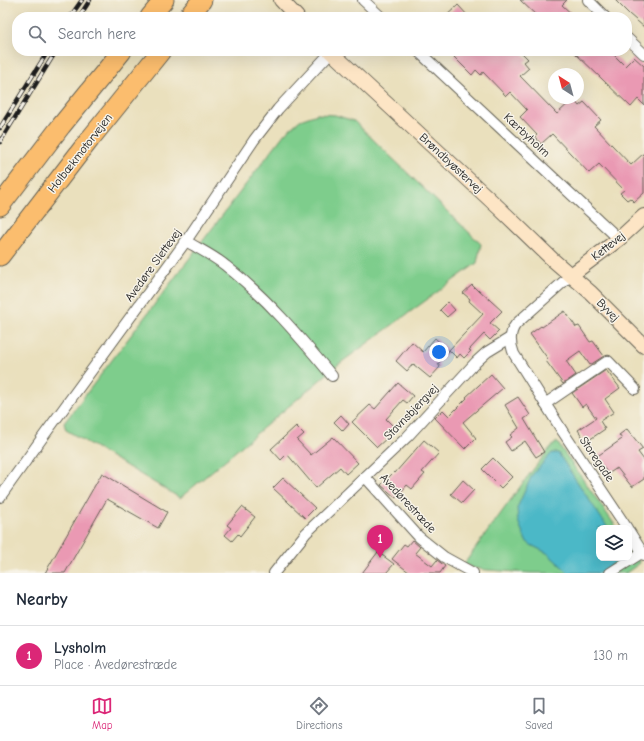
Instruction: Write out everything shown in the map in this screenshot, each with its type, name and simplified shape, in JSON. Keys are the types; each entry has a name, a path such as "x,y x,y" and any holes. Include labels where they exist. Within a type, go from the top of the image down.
{"highway":[{"path":"154,12 164,0"},
{"path":"192,12 202,0"},
{"path":"0,206 61,126 118,56"},
{"name":"Holbækmotorvejen","path":"0,256 90,139 157,56"}],"street":[{"path":"281,0 292,12"},
{"path":"363,0 376,12"},
{"path":"588,0 601,12"},
{"path":"632,43 644,54"},
{"name":"Avedøre Slettevej","path":"0,497 186,241 254,140 278,109 326,56"},
{"name":"Brøndbyøstervej","path":"335,56 571,276"},
{"name":"Kærbyholm","path":"423,56 619,239"},
{"name":"Kettevej","path":"571,276 619,239 644,216"},
{"path":"186,241 225,265 260,297 283,319 332,376"},
{"name":"Stavnsbjergvej","path":"274,573 306,533 407,437 481,357 510,338 511,332 516,324 571,276"},
{"name":"Byvej","path":"571,276 590,292 644,346"},
{"name":"Storegade","path":"510,338 514,354 545,404 625,525"},
{"path":"545,404 608,361 635,389"},
{"name":"Avedørestræde","path":"365,476 419,537 444,557 473,573"},
{"path":"610,573 643,553 632,536"}],"green space":[{"path":"317,114 335,115 354,121 481,244 477,263 339,364 180,498 66,430 64,423 285,133 300,120"},
{"path":"557,442 615,525 596,525 596,561 632,561 632,551 640,563 626,573 531,573 487,570 473,568 464,564 551,447"}],"water":[{"path":"552,453 558,453 606,525 596,525 596,561 616,561 602,573 569,573 547,553 526,541 518,521 517,508 532,475"}],"building":[{"path":"520,0 567,0 562,5 570,12 533,12"},
{"path":"615,0 644,0 644,27 632,17 632,12 627,12"},
{"path":"458,5 464,12 450,12"},
{"path":"455,56 525,56 528,59 524,62 529,68 520,76 557,114 568,104 577,104 579,106 584,104 584,102 601,120 594,126 631,165 644,153 644,193 634,202 630,198 627,200 620,193 624,190 599,164 589,173 552,134 541,144 535,137 537,135 520,117 527,110 510,92 506,96 483,72 481,75 476,70 472,75 454,57"},
{"path":"578,56 615,56 625,66 634,57 644,66 644,105 638,99 631,107"},
{"path":"472,285 502,311 490,323 499,331 490,340 484,334 469,350 471,351 464,358 460,354 457,358 449,350 483,314 463,293"},
{"path":"448,302 455,310 447,317 440,310"},
{"path":"565,311 576,327 579,326 590,342 593,341 604,356 590,365 580,351 566,361 576,375 563,384 546,361 548,359 530,334"},
{"path":"435,338 449,351 438,364 440,367 430,378 413,364 407,371 396,361 412,342 423,352"},
{"path":"606,370 620,388 605,399 614,412 600,421 605,429 586,442 578,430 596,418 586,404 582,407 572,393"},
{"path":"491,374 503,388 463,422 476,438 465,449 435,418 443,410 449,416 467,398 466,397"},
{"path":"398,383 413,396 407,403 403,400 386,419 394,427 385,436 387,438 377,447 352,422 370,405 375,409"},
{"path":"518,397 530,415 524,419 544,452 536,457 525,441 511,451 505,442 512,437 510,435 519,428 505,405"},
{"path":"341,415 349,424 343,431 334,422"},
{"path":"296,426 304,434 297,440 311,455 333,437 358,463 346,474 340,467 316,488 287,454 281,460 271,449"},
{"path":"627,429 643,449 638,452 644,460 644,479 632,487 617,468 608,474 596,457 622,439 619,435"},
{"path":"424,440 439,453 422,472 425,474 412,489 407,485 396,498 381,485 394,472 395,473"},
{"path":"493,458 512,477 501,488 482,469"},
{"path":"102,473 167,512 158,528 107,499 65,573 45,573"},
{"path":"283,478 315,508 305,518 273,488"},
{"path":"463,480 474,490 462,503 451,494"},
{"path":"242,507 255,517 240,536 238,534 232,541 225,535 231,528 227,525"},
{"path":"412,540 420,547 415,553 432,566 437,560 445,566 440,573 410,573 392,559 404,544 407,546"},
{"path":"378,552 394,564 386,573 362,573"}],"railway":[{"path":"74,12 82,0"},
{"path":"82,12 90,0"},
{"path":"0,128 45,56"},
{"path":"0,142 53,56"}],"place":[{"name":"Lysholm","path":"380,558"}]}
